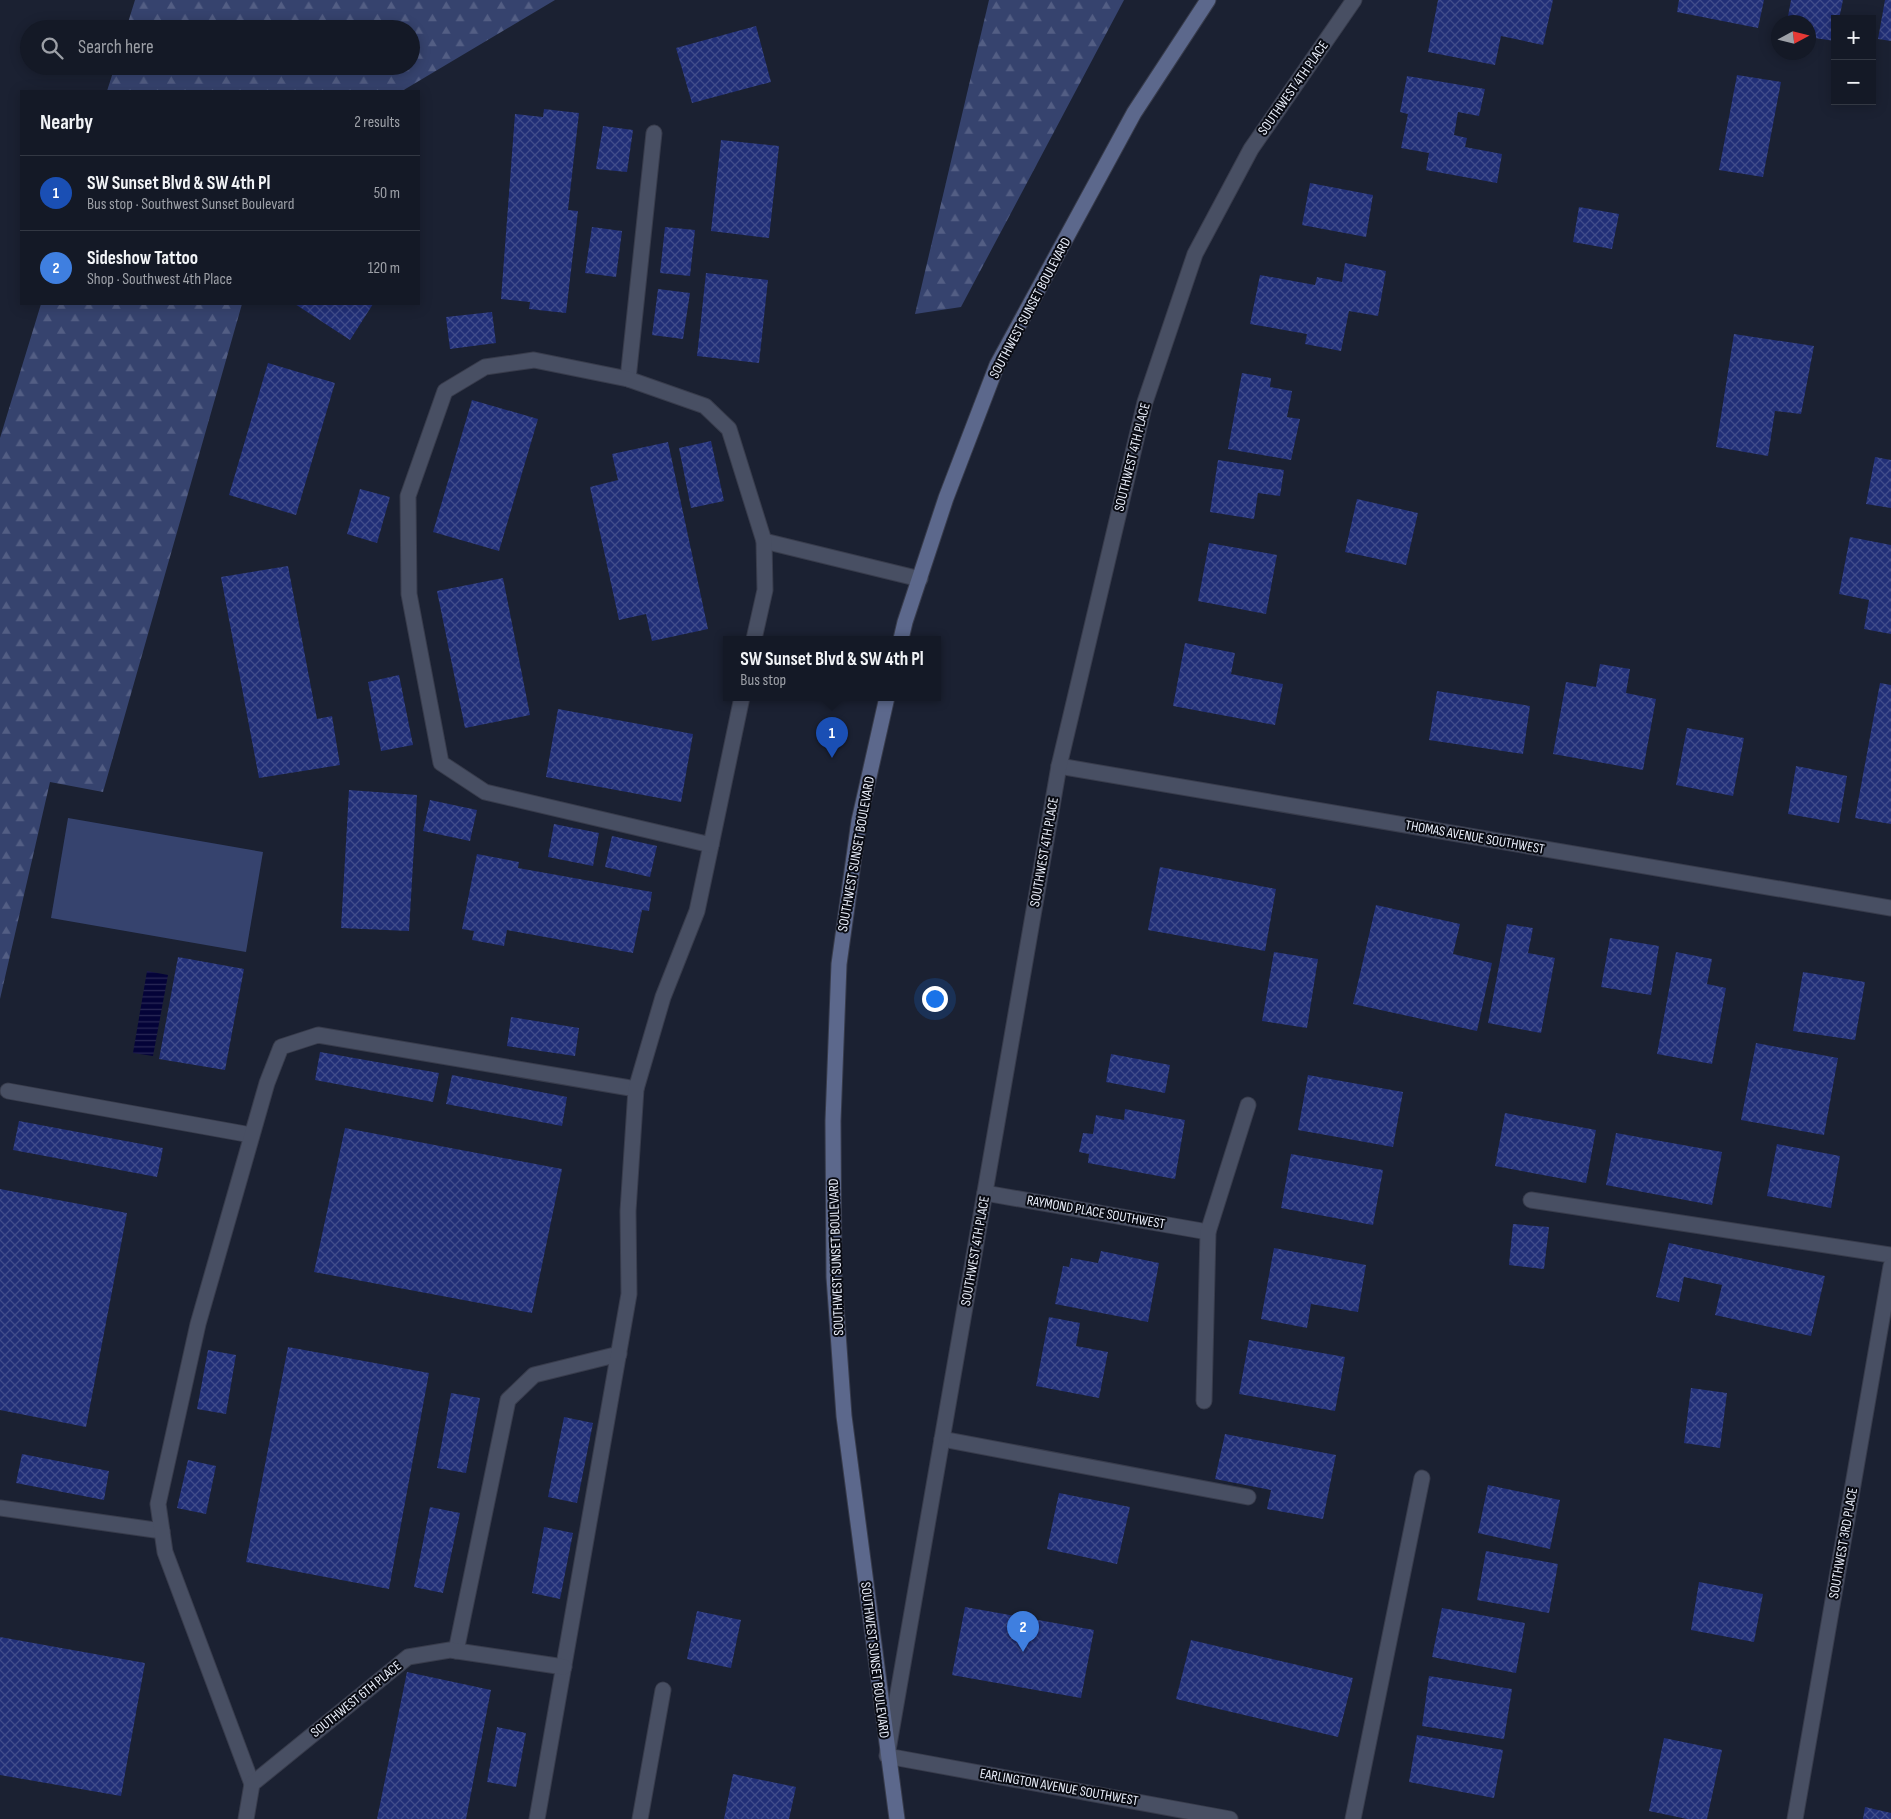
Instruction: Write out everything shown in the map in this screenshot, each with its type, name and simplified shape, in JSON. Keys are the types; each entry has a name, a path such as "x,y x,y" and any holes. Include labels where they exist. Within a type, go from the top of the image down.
{"main road":[{"name":"SOUTHWEST SUNSET BOULEVARD","path":"901,636 946,498 997,365 1134,112 1208,0"},
{"name":"SOUTHWEST SUNSET BOULEVARD","path":"886,701 859,821 839,964 833,1140 834,1277 844,1416 887,1756 897,1819"}],"street":[{"name":"SOUTHWEST 4TH PLACE","path":"887,1756 1059,766 1145,402 1195,254 1251,149 1354,0"},
{"path":"628,379 654,133"},
{"path":"711,845 485,792 442,763 409,594 408,496 445,391 485,367 534,360 628,379 705,406 729,429 764,541 764,590 755,636"},
{"path":"764,541 920,579"},
{"path":"537,1819 629,1294 628,1211 636,1090 663,997 697,911 741,701"},
{"name":"THOMAS AVENUE SOUTHWEST","path":"1059,766 1891,908"},
{"path":"246,1819 252,1784 165,1552 158,1504 198,1324 251,1135 267,1083 281,1047 318,1035 636,1090"},
{"path":"8,1091 251,1135"},
{"path":"1204,1401 1208,1232 1248,1105"},
{"name":"RAYMOND PLACE SOUTHWEST","path":"985,1193 1208,1232"},
{"path":"1531,1200 1891,1255"},
{"name":"SOUTHWEST 3RD PLACE","path":"1795,1819 1891,1266"},
{"path":"456,1651 508,1400 534,1375 619,1354"},
{"path":"942,1438 1248,1497"},
{"path":"1353,1819 1422,1478"},
{"path":"0,1508 162,1532"},
{"name":"SOUTHWEST 6TH PLACE","path":"252,1784 408,1657 450,1650 564,1667"},
{"path":"640,1819 663,1690"},
{"name":"EARLINGTON AVENUE SOUTHWEST","path":"887,1756 1230,1819"}],"green space":[{"path":"135,0 555,0 404,90 107,90 112,75 420,75 420,20 129,20"},
{"path":"989,0 1124,0 961,307 915,314"},
{"path":"41,305 242,305 103,792 50,782 0,999 0,438"},
{"path":"68,818 263,852 246,952 51,918"}],"shaded area":[{"path":"147,971 168,975 153,1056 133,1053"}],"building":[{"path":"1438,0 1553,0 1543,45 1501,36 1495,65 1428,52"},
{"path":"1679,0 1764,0 1758,28 1677,12"},
{"path":"1791,0 1843,0 1840,15 1831,15 1831,40 1816,38 1816,15 1788,15"},
{"path":"1885,0 1891,0 1891,41 1878,39"},
{"path":"756,26 771,82 692,103 676,48"},
{"path":"1737,75 1781,82 1763,177 1719,170"},
{"path":"1407,76 1485,89 1479,116 1458,112 1454,135 1467,138 1465,147 1502,154 1497,183 1426,170 1429,153 1401,148 1408,114 1400,112"},
{"path":"544,109 579,113 568,210 578,211 566,313 529,309 530,302 501,299 515,114 543,117"},
{"path":"603,126 633,130 627,172 596,169"},
{"path":"721,140 779,146 769,238 711,231"},
{"path":"1310,183 1373,195 1366,237 1302,225"},
{"path":"1579,207 1619,214 1612,249 1573,242"},
{"path":"592,227 622,231 616,277 585,273"},
{"path":"665,227 695,230 690,276 660,273"},
{"path":"1345,263 1386,271 1378,316 1349,311 1341,351 1305,344 1307,334 1250,324 1260,275 1315,285 1317,277 1342,282"},
{"path":"706,273 768,280 759,363 697,356"},
{"path":"658,289 690,293 683,339 652,335"},
{"path":"297,305 372,305 350,340"},
{"path":"492,312 496,343 450,349 446,317"},
{"path":"1734,334 1814,346 1801,414 1775,411 1768,456 1716,447"},
{"path":"268,363 335,383 296,515 229,495"},
{"path":"1242,373 1271,378 1270,387 1292,391 1287,417 1300,419 1291,460 1228,449"},
{"path":"472,400 538,419 499,551 433,532"},
{"path":"711,441 724,501 691,508 679,448"},
{"path":"668,442 708,629 652,641 646,614 619,620 590,487 618,480 612,454"},
{"path":"1875,457 1891,460 1891,508 1866,504"},
{"path":"1218,460 1284,470 1280,496 1258,493 1254,519 1210,512"},
{"path":"360,489 390,497 377,543 347,534"},
{"path":"1357,499 1418,513 1406,565 1345,552"},
{"path":"1850,537 1891,545 1891,634 1864,629 1869,600 1839,594"},
{"path":"1209,543 1277,555 1266,614 1198,601"},
{"path":"288,566 317,719 332,716 340,765 259,778 221,577"},
{"path":"503,578 530,715 465,728 437,591"},
{"path":"1185,643 1235,653 1231,674 1283,684 1275,725 1173,706"},
{"path":"1600,664 1630,669 1626,693 1656,699 1643,770 1553,754 1566,682 1596,687"},
{"path":"399,675 413,745 381,751 368,682"},
{"path":"1880,683 1891,685 1891,824 1855,818"},
{"path":"1437,691 1530,706 1523,754 1429,740"},
{"path":"558,709 693,734 681,802 546,777"},
{"path":"1687,728 1744,738 1733,796 1676,785"},
{"path":"1796,766 1847,776 1839,823 1788,814"},
{"path":"349,790 417,795 409,931 341,928"},
{"path":"430,800 477,810 470,841 423,831"},
{"path":"554,824 599,833 593,866 548,857"},
{"path":"612,836 657,846 650,877 605,867"},
{"path":"477,854 519,862 518,868 652,892 649,911 642,910 633,953 507,930 504,946 472,940 474,931 462,929"},
{"path":"1160,867 1276,889 1265,951 1148,930"},
{"path":"1376,905 1460,924 1453,954 1492,963 1477,1031 1353,1004"},
{"path":"1507,924 1533,928 1528,953 1555,958 1541,1033 1488,1023"},
{"path":"1610,938 1659,946 1651,995 1601,987"},
{"path":"1274,952 1318,959 1307,1028 1262,1021"},
{"path":"1676,952 1712,959 1707,984 1726,988 1712,1064 1657,1054"},
{"path":"178,957 244,969 225,1070 159,1059"},
{"path":"1803,972 1865,982 1855,1040 1793,1031"},
{"path":"511,1017 579,1028 575,1056 507,1046"},
{"path":"1756,1043 1838,1058 1824,1135 1741,1120"},
{"path":"320,1052 439,1073 433,1102 315,1080"},
{"path":"1111,1054 1170,1065 1165,1093 1106,1082"},
{"path":"452,1075 567,1097 562,1126 446,1104"},
{"path":"1308,1075 1403,1092 1393,1147 1298,1130"},
{"path":"1125,1109 1185,1120 1175,1179 1088,1163 1089,1154 1079,1152 1083,1133 1093,1134 1096,1115 1124,1120"},
{"path":"1505,1113 1596,1130 1586,1183 1495,1166"},
{"path":"19,1121 163,1148 157,1177 13,1150"},
{"path":"345,1128 562,1169 532,1313 314,1272"},
{"path":"1616,1133 1722,1152 1712,1205 1606,1185"},
{"path":"1777,1144 1840,1156 1831,1208 1767,1196"},
{"path":"1291,1154 1383,1170 1373,1225 1281,1208"},
{"path":"0,1189 127,1213 86,1427 0,1410"},
{"path":"1513,1224 1549,1227 1544,1269 1509,1265"},
{"path":"1669,1243 1825,1276 1811,1336 1715,1315 1722,1285 1684,1277 1679,1302 1656,1297"},
{"path":"1274,1248 1366,1265 1358,1312 1311,1304 1307,1328 1261,1319"},
{"path":"1101,1251 1159,1263 1148,1322 1055,1304 1063,1266 1069,1267 1071,1258 1098,1263"},
{"path":"1049,1317 1080,1323 1076,1346 1108,1352 1099,1398 1036,1386"},
{"path":"1249,1340 1345,1357 1335,1411 1239,1394"},
{"path":"288,1347 429,1373 389,1589 246,1562"},
{"path":"208,1350 236,1355 226,1414 197,1409"},
{"path":"1691,1388 1727,1393 1720,1448 1684,1443"},
{"path":"451,1393 480,1398 466,1473 437,1468"},
{"path":"564,1417 593,1423 577,1503 548,1497"},
{"path":"1225,1434 1336,1455 1323,1519 1267,1509 1271,1490 1215,1479"},
{"path":"22,1454 109,1471 104,1500 16,1483"},
{"path":"188,1460 216,1466 206,1514 177,1508"},
{"path":"1488,1485 1560,1500 1550,1549 1478,1533"},
{"path":"1059,1493 1130,1507 1117,1564 1047,1549"},
{"path":"430,1507 460,1513 443,1593 414,1587"},
{"path":"544,1527 573,1533 560,1599 532,1593"},
{"path":"1486,1551 1558,1564 1549,1613 1477,1600"},
{"path":"1699,1582 1763,1594 1754,1642 1691,1630"},
{"path":"965,1607 1094,1630 1081,1698 952,1675"},
{"path":"1442,1608 1525,1623 1516,1673 1432,1657"},
{"path":"697,1611 741,1620 731,1668 687,1659"},
{"path":"0,1637 145,1663 121,1796 0,1775"},
{"path":"1191,1640 1353,1678 1338,1737 1176,1699"},
{"path":"407,1672 491,1690 466,1819 377,1819"},
{"path":"1429,1676 1512,1689 1504,1739 1422,1726"},
{"path":"497,1727 526,1733 516,1787 487,1782"},
{"path":"1417,1735 1503,1750 1494,1798 1409,1782"},
{"path":"1664,1738 1722,1750 1707,1819 1687,1819 1649,1811"},
{"path":"733,1774 796,1787 789,1819 724,1819"},
{"path":"1865,1807 1891,1813 1891,1819 1863,1819"}],"place":[{"name":"SW Sunset Blvd & SW 4th Pl","path":"832,758"},
{"name":"Sideshow Tattoo","path":"1023,1652"}]}
